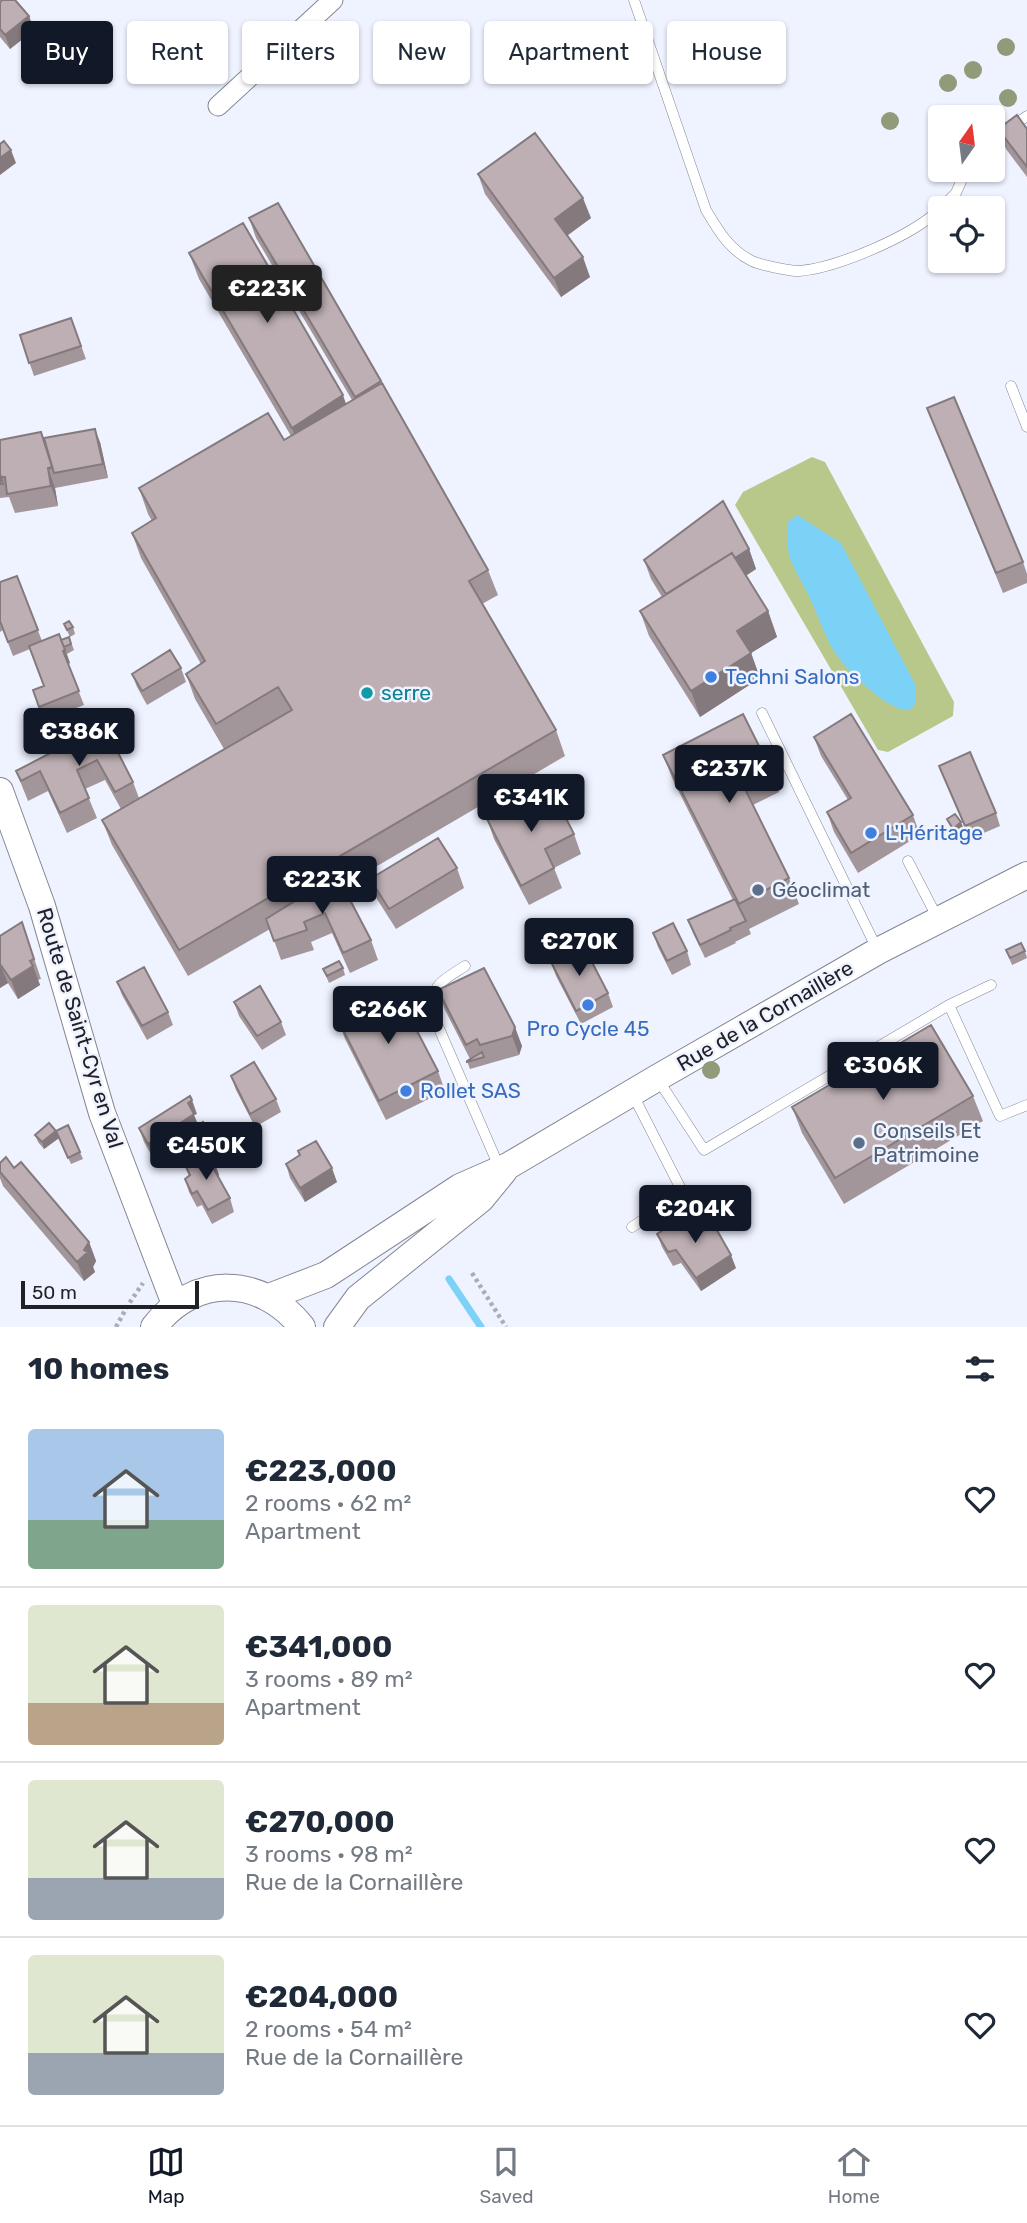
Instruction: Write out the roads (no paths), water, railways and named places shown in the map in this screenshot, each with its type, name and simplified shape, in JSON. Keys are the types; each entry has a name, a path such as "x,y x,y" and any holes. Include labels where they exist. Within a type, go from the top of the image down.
{"main road":[{"name":"Route de Saint-Cyr en Val","path":"0,791 43,906 102,1113 175,1304"},
{"name":"Rue de la Cornaillère","path":"269,1297 326,1275 460,1187 505,1168 878,951 1027,874"},
{"name":"Rue de la Cornaillère","path":"337,1327 358,1298 481,1199 505,1168"},
{"path":"154,1327 175,1304 197,1293 221,1287 246,1289 269,1297 290,1312 302,1327"}],"street":[{"path":"218,106 333,0"}],"lane":[{"path":"634,0 706,210 723,239 752,261 797,271 828,265 888,242 928,217"},
{"path":"1005,131 1026,117"},
{"path":"1011,386 1027,427"},
{"path":"762,713 878,951"},
{"path":"908,861 939,920"},
{"path":"465,966 436,985 431,998 431,1010 505,1168"},
{"path":"657,1078 704,1150 949,1005 991,985"},
{"path":"949,1005 1000,1116 1027,1105"},
{"path":"632,1093 684,1193 632,1227"}],"water":[{"path":"797,515 841,543 915,684 915,702 909,709 898,708 870,690 833,650 789,555 787,523"}],"waterway":[{"path":"449,1279 481,1327"}],"place":[{"name":"Techni Salons","path":"711,677"},
{"name":"serre","path":"367,693"},
{"name":"L'Héritage","path":"871,833"},
{"name":"Géoclimat","path":"758,890"},
{"name":"Pro Cycle 45","path":"588,1005"},
{"name":"Rollet SAS","path":"406,1091"},
{"name":"Conseils Et Patrimoine","path":"859,1143"}]}
